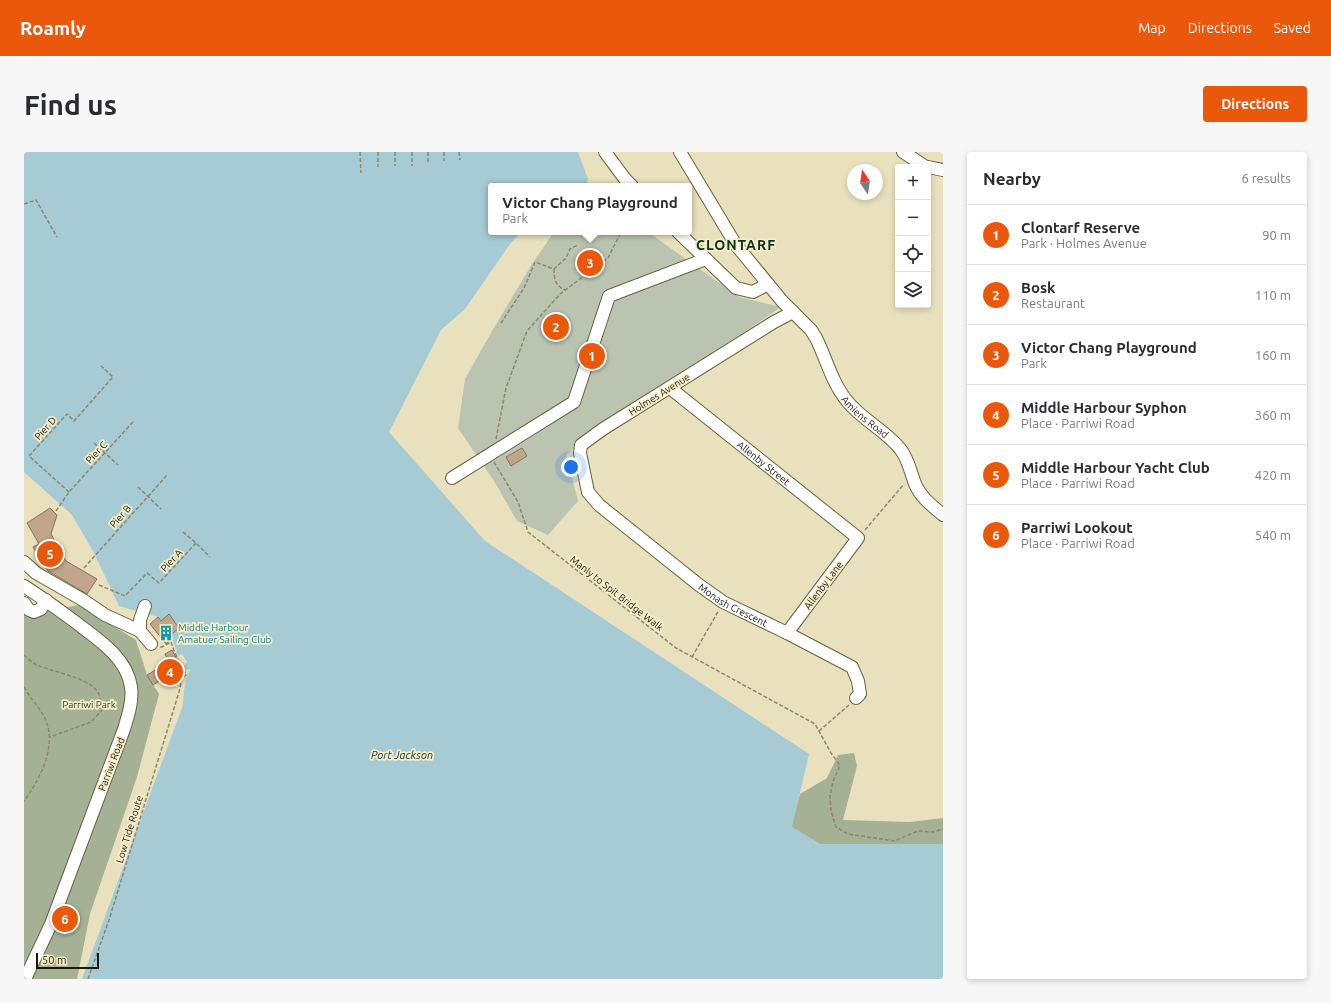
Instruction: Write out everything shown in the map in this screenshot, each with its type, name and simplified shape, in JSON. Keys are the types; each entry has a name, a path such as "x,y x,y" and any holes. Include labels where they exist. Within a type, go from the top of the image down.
{"street":[{"path":"605,152 629,183"},
{"name":"Amiens Road","path":"680,152 736,244 768,284 811,330 846,401 895,443 906,457 919,492 925,500 943,515"},
{"path":"903,152 922,164"},
{"path":"931,168 943,170"},
{"path":"681,235 736,288 753,292 768,284"},
{"path":"452,478 574,402 609,296 706,259"},
{"name":"Holmes Avenue","path":"599,505 588,492 580,453 581,445 604,428 774,322 793,312"},
{"name":"Allenby Street","path":"670,388 858,538"},
{"name":"Monash Crescent","path":"599,505 699,585 723,602 852,667 858,681 860,694 856,698"},
{"name":"Allenby Lane","path":"787,633 858,538"},
{"path":"24,562 36,572 105,615 140,632 151,644"},
{"name":"Parriwi Road","path":"24,586 46,600 105,644 126,671 131,687 131,700 124,730 57,909 25,979"},
{"path":"24,603 29,610 34,612 41,608 46,600"},
{"path":"140,632 140,620 145,606"}],"path":[{"path":"360,152 361,173"},
{"path":"378,152 378,167"},
{"path":"395,152 395,166"},
{"path":"412,152 412,166"},
{"path":"428,152 428,162"},
{"path":"444,152 444,161"},
{"path":"459,152 460,160"},
{"path":"24,204 36,200 57,237"},
{"path":"490,453 495,441 506,388 527,332 560,294 608,258 620,235"},
{"path":"554,269 566,258 570,250 578,245"},
{"path":"502,323 529,279 535,262 554,269"},
{"path":"554,269 555,282 558,286 566,290"},
{"name":"Pier D","path":"69,492 29,456 67,414 74,421 113,377 101,366"},
{"name":"Pier C","path":"56,511 69,492 133,422"},
{"path":"94,443 118,465"},
{"name":"Manly to Spit Bridge Walk","path":"490,453 497,468 518,502 528,532 676,648 815,724 839,764 830,796 831,811 836,827 848,834 894,841 918,831 932,832 943,829"},
{"name":"Pier B","path":"84,568 168,474"},
{"path":"858,538 912,474"},
{"path":"138,487 161,509"},
{"path":"183,532 210,557"},
{"name":"Pier A","path":"99,585 125,596 147,573 159,583 196,543"},
{"path":"692,657 723,602"},
{"name":"Low Tide Route","path":"88,979 109,920 181,682 180,680 186,675 175,653 172,642 155,649 151,644"},
{"path":"24,656 36,664 65,673 91,686 97,691 100,698 103,709 91,722 50,738"},
{"path":"24,687 27,694 46,720 50,738 44,766 31,792 24,801"},
{"path":"819,732 856,698"}],"green space":[{"path":"552,235 652,235 739,297 781,307 743,333 636,400 566,455 578,501 548,535 517,521 494,481 458,428 465,379 532,264"},
{"name":"Parriwi Park","path":"79,605 136,640 147,675 159,694 137,777 90,914 77,979 24,979 24,615"},
{"path":"854,753 857,766 843,820 910,822 943,818 943,844 820,844 791,827 800,794 827,778 838,755"}],"water":[{"name":"Port Jackson","path":"24,152 578,152 588,179 587,183 488,183 488,235 518,235 510,244 465,309 441,330 389,432 485,541 809,754 792,827 820,844 943,844 943,979 82,979 183,705 185,683 190,670 186,670 184,666 187,662 182,654 178,656 172,638 168,637 179,628 169,615 161,621 158,617 119,606 93,551 72,515 24,472"}],"building":[{"path":"554,315 568,325 562,333 548,323"},
{"path":"522,448 527,456 511,466 506,457"},
{"path":"50,508 57,515 51,534 66,561 97,579 87,594 48,571 33,547 39,544 27,523"},
{"name":"Middle Harbour Amatuer Sailing Club","path":"169,614 179,628 168,637 171,640 166,644 150,624 158,617 161,621"},
{"path":"172,650 185,674 169,687 167,684 164,685 161,680 153,685 147,675 169,662 165,654"}],"place":[{"name":"Victor Chang Playground","path":"590,263"},
{"name":"Bosk","path":"556,327"},
{"name":"Clontarf Reserve","path":"592,356"},
{"name":"Middle Harbour Yacht Club","path":"50,554"},
{"name":"Middle Harbour Amatuer Sailing Club","path":"166,633"},
{"name":"Middle Harbour Syphon","path":"170,672"},
{"name":"Parriwi Lookout","path":"65,919"}],"district":[{"name":"CLONTARF","path":"736,245"}]}
